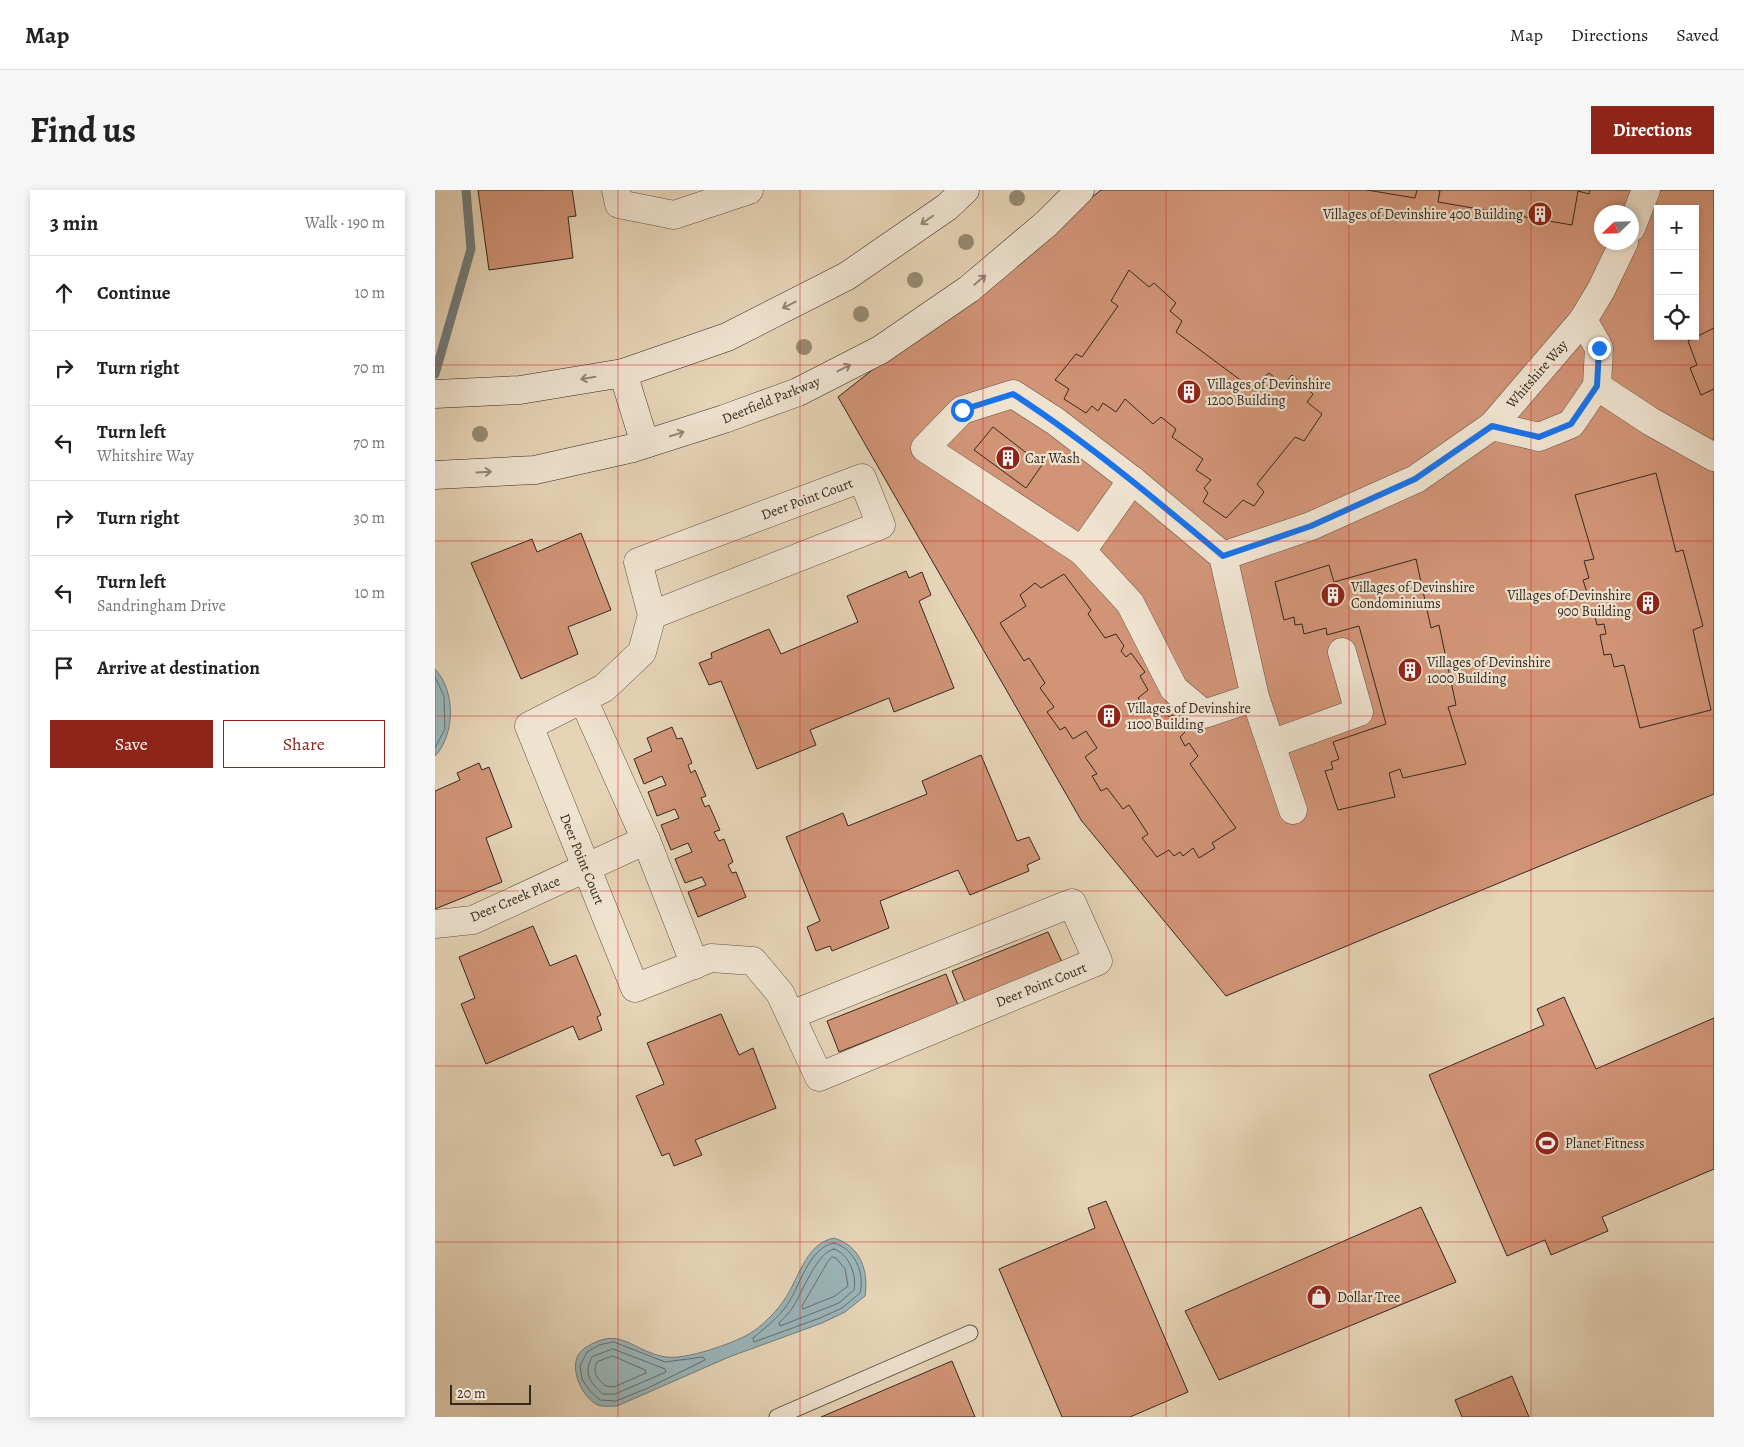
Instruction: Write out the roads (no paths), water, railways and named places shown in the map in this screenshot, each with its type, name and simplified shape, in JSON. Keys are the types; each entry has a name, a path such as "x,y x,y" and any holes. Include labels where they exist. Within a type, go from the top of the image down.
{"street":[{"path":"615,190 619,204 674,214 749,190"},
{"path":"435,394 520,390 623,373 727,337 847,276 947,207 965,190"},
{"name":"Deerfield Parkway","path":"435,475 535,470 645,444 724,420 798,392 880,350 969,289 1047,223 1080,190"},
{"path":"1639,208 1646,190"},
{"name":"Whitshire Way","path":"1223,556 1311,526 1415,479 1492,426 1583,320 1601,290 1620,250"},
{"path":"1492,426 1539,437 1571,424 1597,386 1599,348 1583,320"},
{"path":"623,373 645,444"},
{"path":"1597,386 1650,421 1714,457"},
{"path":"1255,697 1204,714 1174,688 1130,603 1081,551 925,448 962,410 1013,394 1055,421 1132,480 1223,556 1255,697 1293,810"},
{"name":"Deer Point Court","path":"652,615 881,525 862,478 638,562 652,615 642,652 604,688 529,726 635,988 711,958 753,961 780,993 819,1077 1097,961 1072,903 791,1015"},
{"path":"1081,551 1132,480"},
{"path":"1271,744 1359,712 1342,652"},
{"path":"583,699 646,840 695,965"},
{"name":"Deer Creek Place","path":"435,924 473,920 646,840"}],"lane":[{"path":"777,1417 970,1333"}],"water":[{"path":"435,669 447,689 450,713 446,737 442,747 435,756"},
{"path":"834,1238 843,1242 856,1253 864,1268 865,1296 845,1312 822,1323 729,1357 617,1406 598,1405 591,1401 581,1387 577,1378 576,1361 579,1354 585,1348 597,1341 617,1339 654,1354 674,1357 708,1350 749,1334 763,1324 779,1307 809,1255 824,1242"}],"waterway":[{"path":"435,374 471,249 466,190"}],"place":[{"name":"Villages of Devinshire 400 Building","path":"1540,214"},
{"name":"Villages of Devinshire 1200 Building","path":"1189,392"},
{"name":"Car Wash","path":"1008,458"},
{"name":"Villages of Devinshire Condominiums","path":"1333,595"},
{"name":"Villages of Devinshire 900 Building","path":"1648,603"},
{"name":"Villages of Devinshire 1000 Building","path":"1410,670"},
{"name":"Villages of Devinshire 1100 Building","path":"1109,716"},
{"name":"Planet Fitness","path":"1547,1143"},
{"name":"Dollar Tree","path":"1319,1297"}]}
